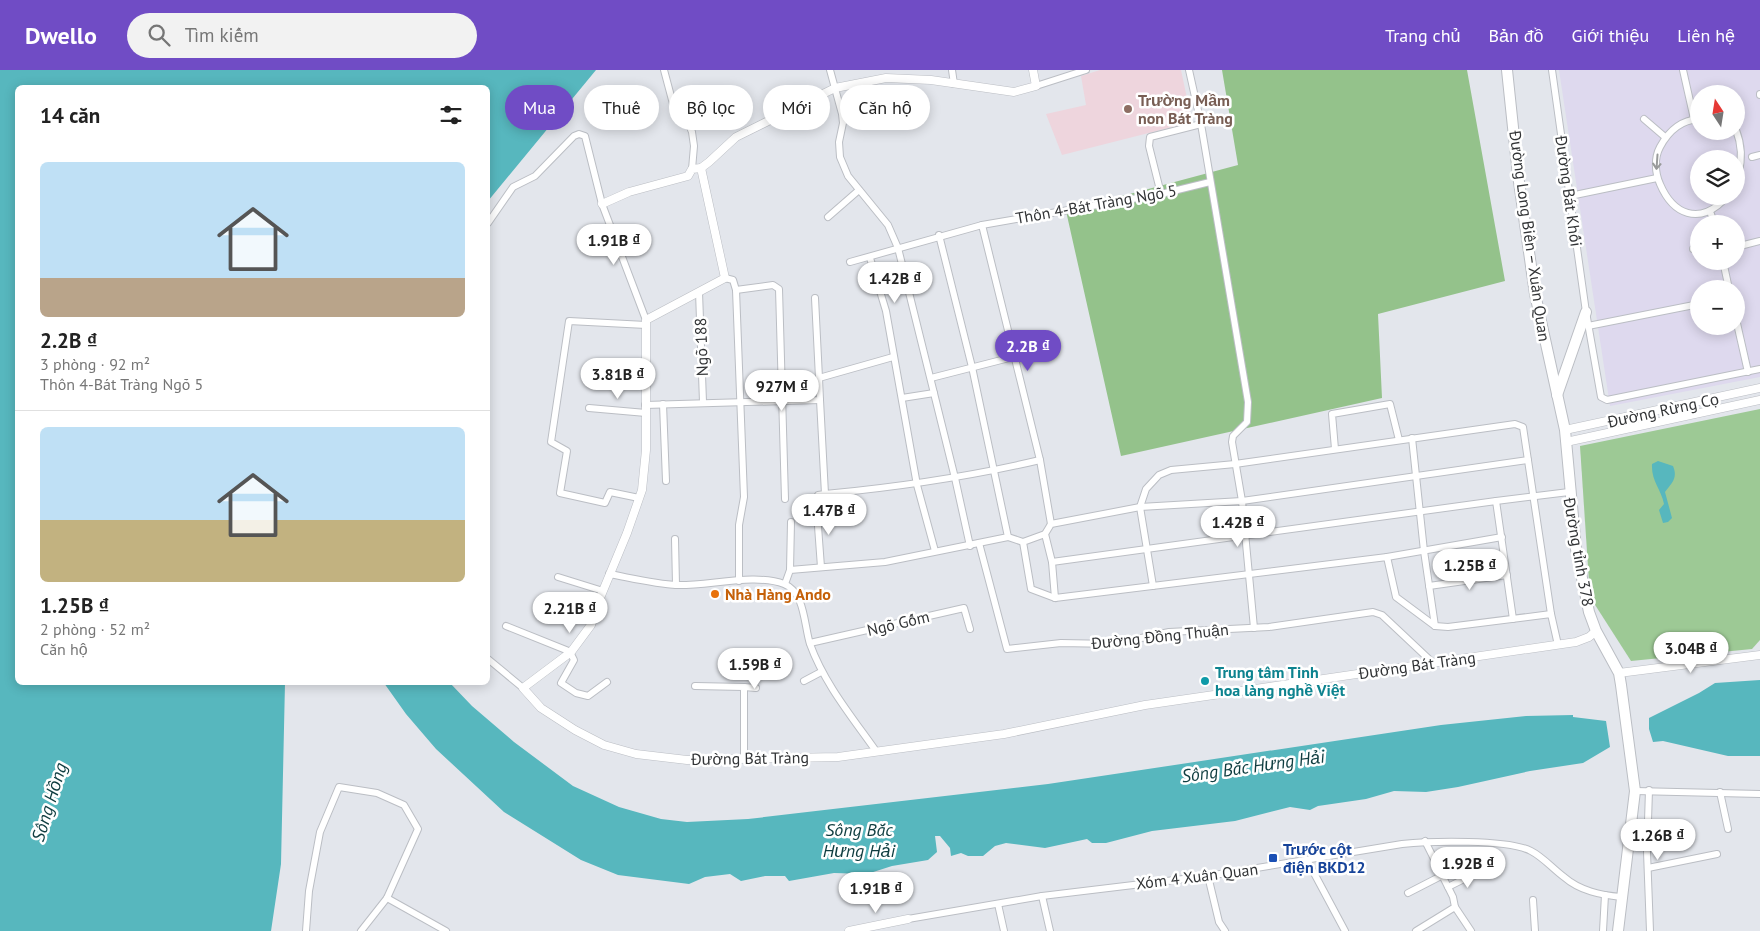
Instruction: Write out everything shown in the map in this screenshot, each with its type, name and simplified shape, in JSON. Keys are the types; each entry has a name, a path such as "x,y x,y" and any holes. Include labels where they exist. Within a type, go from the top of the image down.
{"main road":[{"name":"Đường Long Biên – Xuân Quan","path":"1507,70 1518,175 1535,294 1565,430"},
{"path":"1557,396 1586,312"},
{"name":"Đường tỉnh 378","path":"1565,430 1569,492 1584,595 1596,631 1618,672 1634,787"},
{"path":"1618,931 1634,787"}],"street":[{"path":"602,204 629,192 688,176 692,170 694,146 692,132 689,125 676,115 664,70"},
{"path":"830,70 843,123 839,142 840,157 848,176 888,226 898,248 931,378 970,546"},
{"path":"952,70 954,84"},
{"path":"1034,70 1036,86"},
{"path":"692,170 701,168 736,137 835,88 886,78 931,80 1014,92 1086,70"},
{"path":"1189,70 1201,124 1248,402 1247,422 1233,436 1235,464 1246,536 1254,628"},
{"name":"Đường Bát Khối","path":"1552,70 1588,326 1598,390 1601,397 1607,400 1748,372"},
{"path":"1684,70 1690,94"},
{"path":"1644,119 1665,137"},
{"path":"1690,121 1683,123 1665,137 1658,150 1657,178 1663,191 1678,206 1697,214 1712,214 1724,210"},
{"path":"1162,194 1149,146 1150,137 1201,124"},
{"path":"490,220 513,186 535,176 562,147 579,134 585,136 602,204 646,322 646,450 639,498 627,533 602,591 591,625 570,652 523,688 490,661"},
{"path":"1749,150 1752,160 1760,155"},
{"path":"701,168 725,278"},
{"path":"1570,196 1657,178"},
{"name":"Thôn 4-Bát Tràng Ngõ 5","path":"850,262 870,258 939,235 982,225 1162,194 1210,182"},
{"path":"828,217 859,190"},
{"path":"982,225 1013,357 1040,460 1052,524"},
{"path":"939,235 996,470 1008,537"},
{"path":"1745,245 1760,242"},
{"path":"870,258 886,311 917,485 934,551"},
{"path":"639,498 610,492 605,503 560,493 567,451 552,442 569,322 646,322 725,278 733,280 736,290 742,402 744,497 739,525 739,581"},
{"path":"736,290 773,285 779,289 785,499"},
{"name":"Ngõ 188","path":"699,292 703,402"},
{"path":"815,298 825,494"},
{"path":"1588,326 1690,306"},
{"path":"1740,335 1748,372 1760,369"},
{"path":"819,378 893,357"},
{"path":"931,378 1013,357"},
{"name":"Đường Rừng Cọ","path":"1565,430 1760,388"},
{"path":"902,398 934,393"},
{"path":"646,405 820,400"},
{"name":"Đường Rừng Cọ","path":"1566,442 1760,400"},
{"path":"663,404 666,480"},
{"path":"1336,449 1332,414 1390,404 1399,440"},
{"path":"589,408 646,413"},
{"path":"1153,586 1140,507 1146,490 1163,473 1172,470 1235,464 1515,424 1523,427 1551,614 1558,645"},
{"path":"1412,438 1424,551 1435,626"},
{"path":"820,567 816,499 818,495 917,485 1040,460"},
{"path":"790,570 885,562 1008,537 1023,542 1045,534 1052,524 1140,507 1242,501 1528,460"},
{"path":"1052,562 1569,492"},
{"path":"1496,501 1513,619"},
{"path":"785,584 790,570 791,522"},
{"path":"1045,534 1052,562 1054,598"},
{"path":"1023,542 1031,589 1054,598 1387,557 1502,537"},
{"path":"675,539 676,585"},
{"name":"Đường Đồng Thuận","path":"980,543 1007,649 1061,644 1113,644 1169,632 1254,628 1379,613 1432,662"},
{"path":"1387,557 1396,597 1435,626 1448,628 1551,614"},
{"path":"609,574 676,585 739,581 771,581 785,584 797,594 810,643 821,672 876,751"},
{"path":"1429,586 1507,575"},
{"path":"558,577 602,591"},
{"name":"Ngõ Gốm","path":"810,643 964,608 970,629"},
{"path":"506,626 570,652 574,660 561,683 576,693 588,696 607,682"},
{"name":"Đường Bát Tràng","path":"523,688 541,708 604,745 636,754 687,760 838,757 1004,734 1145,705 1558,645 1584,639 1596,631"},
{"path":"1618,672 1760,655"},
{"path":"804,682 821,672"},
{"path":"695,686 756,688"},
{"path":"744,687 744,759"},
{"path":"306,931 309,890 320,832 339,787 377,793 404,805 418,829 387,898 361,931"},
{"path":"1634,787 1649,790 1760,794"},
{"path":"1649,790 1648,868 1650,931"},
{"path":"1720,792 1728,829"},
{"path":"1425,841 1441,876 1453,896 1455,907 1471,931"},
{"name":"Xóm 4 Xuân Quan","path":"908,919 1042,896 1208,876 1425,841 1520,846 1533,851 1565,879 1583,889 1621,897"},
{"path":"1648,868 1716,854"},
{"path":"1307,860 1345,931"},
{"path":"1448,887 1474,874 1485,874"},
{"path":"1208,876 1219,922 1225,931"},
{"path":"1408,893 1441,876"},
{"path":"1603,931 1605,895"},
{"path":"1042,896 1050,931"},
{"path":"387,898 446,931"},
{"path":"1533,900 1535,931"},
{"path":"998,904 1004,931"},
{"path":"1416,931 1455,907"},
{"path":"849,931 908,919"}],"shaded area":[{"name":"Trường Mầm non Bát Tràng","path":"1100,70 1181,70 1192,122 1062,155 1046,114 1086,105 1081,76"},
{"path":"1559,70 1760,70 1760,377 1610,406"}],"green space":[{"path":"1222,70 1467,70 1505,281 1378,314 1382,398 1121,456 1066,211 1238,165"},
{"path":"1760,409 1760,640 1752,649 1631,661 1590,597 1580,446"}],"water":[{"name":"Sông Hồng","path":"0,70 596,70 574,97 574,85 505,85 505,130 547,130 490,199 490,85 15,85 15,685 285,685 281,864 271,931 0,931"},
{"path":"1658,461 1673,466 1675,474 1674,480 1665,492 1672,518 1668,522 1663,523 1659,510 1664,504 1652,470 1652,464"},
{"path":"1760,680 1760,756 1728,756 1663,741 1653,742 1649,729 1649,718 1715,683"},
{"name":"Sông Bắc Hưng Hải","path":"385,685 452,685 472,706 514,742 573,786 619,807 661,819 687,822 748,819 1048,784 1441,725 1526,716 1573,715 1573,717 1606,721 1610,747 1583,763 1530,771 1458,787 1426,792 1394,791 1366,799 1318,806 1310,810 1290,807 1235,821 1152,831 1106,843 1092,843 1087,839 1045,848 1006,843 995,846 983,856 968,856 961,853 951,856 950,848 940,836 935,836 937,852 928,860 892,866 867,874 834,873 789,881 785,876 765,876 741,881 730,874 705,877 689,884 618,875 581,860 504,812 436,749 406,714"}],"place":[{"name":"Trường Mầm non Bát Tràng","path":"1128,109"},
{"name":"Nhà Hàng Ando","path":"715,594"},
{"name":"Trung tâm Tinh hoa làng nghề Việt","path":"1205,681"},
{"name":"Trước cột điện BKD12","path":"1273,858"}]}
